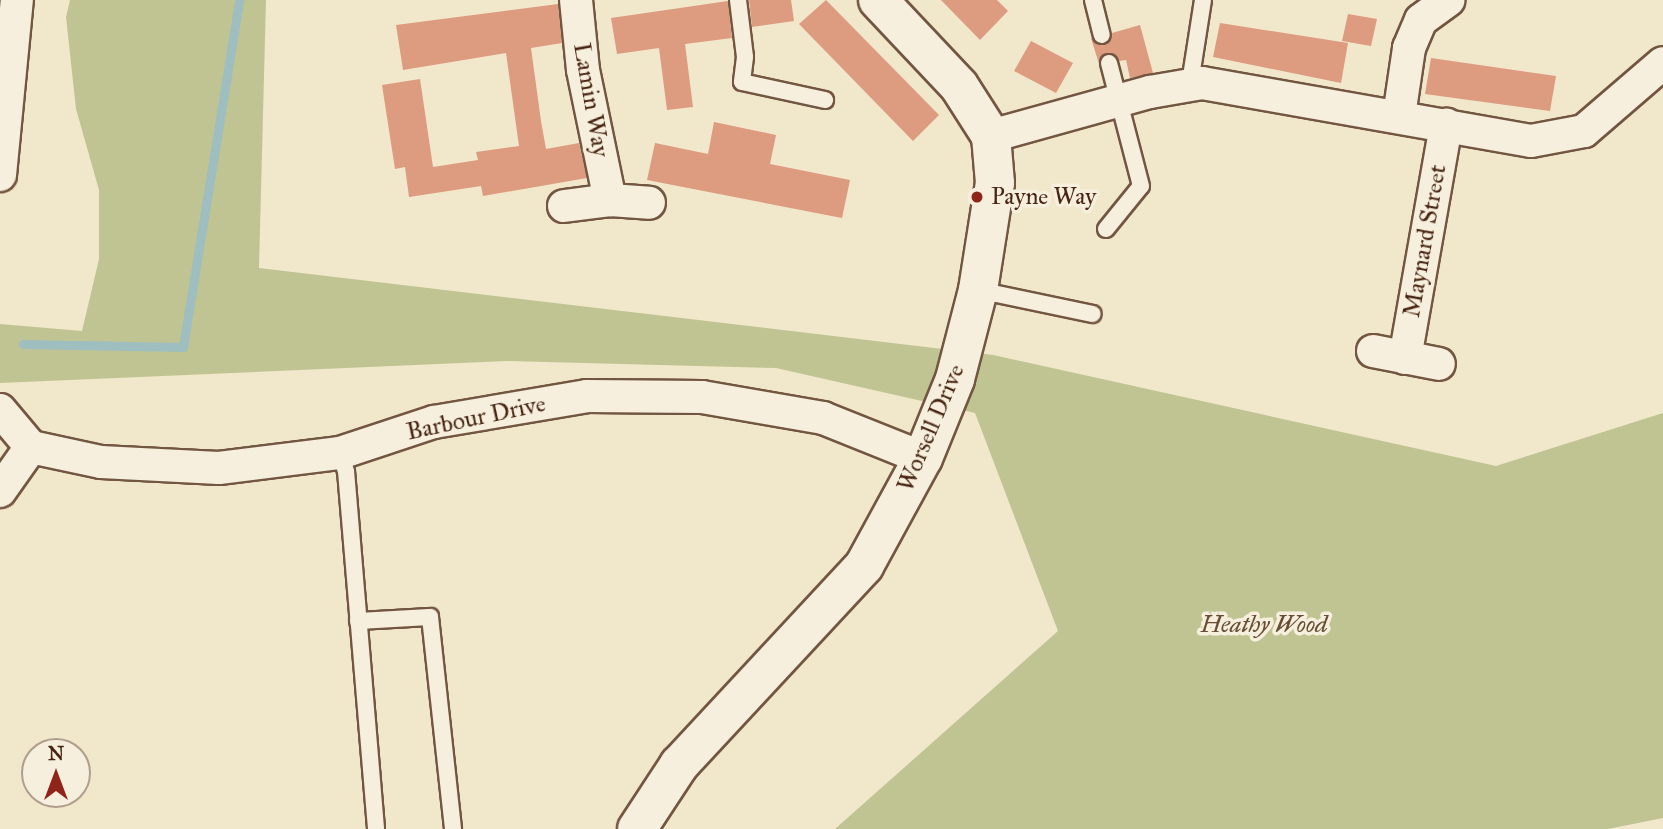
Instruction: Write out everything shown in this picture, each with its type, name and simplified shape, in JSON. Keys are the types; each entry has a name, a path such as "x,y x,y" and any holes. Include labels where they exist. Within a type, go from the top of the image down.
{"street":[{"path":"2,156 17,0"},
{"name":"Lamin Way","path":"576,0 583,70 610,200"},
{"name":"Worsell Drive","path":"645,823 679,765 864,566 923,458 955,379 978,290 995,183 991,136 959,86 878,0"},
{"path":"1399,116 1409,48 1421,20 1449,0"},
{"path":"991,136 1190,83 1399,116 1531,141 1584,131 1663,63"},
{"name":"Maynard Street","path":"1405,358 1446,125"},
{"path":"564,206 610,200 649,203"},
{"path":"1373,351 1439,364"},
{"name":"Barbour Drive","path":"31,447 101,462 219,468 340,453 433,422 587,396 702,397 823,418 923,458"},
{"path":"0,410 31,447 0,491"}],"lane":[{"path":"738,0 745,57 742,82 825,100"},
{"path":"1093,0 1102,36"},
{"path":"1190,83 1203,0"},
{"path":"1106,229 1141,186 1110,63"},
{"path":"978,290 1093,314"},
{"path":"340,453 376,829"},
{"path":"358,621 430,617 453,829"}],"green space":[{"name":"Heathy Wood","path":"70,0 266,0 259,268 993,355 1496,466 1663,413 1663,818 1608,829 835,829 1058,631 975,413 776,368 507,361 0,383 0,324 82,331 99,259 99,190 76,109 66,17"}],"building":[{"path":"749,0 791,0 794,21 752,27"},
{"path":"826,0 939,115 913,141 799,24"},
{"path":"941,0 997,0 1008,11 980,40"},
{"path":"728,1 732,38 685,44 693,107 667,110 659,48 617,54 611,18"},
{"path":"558,4 562,43 531,48 541,121 546,149 579,143 587,178 483,196 481,186 409,197 405,167 395,169 382,85 420,79 433,167 478,160 476,152 519,146 506,53 403,70 396,25"},
{"path":"1348,14 1377,19 1371,46 1342,41"},
{"path":"1220,23 1348,43 1341,83 1213,57"},
{"path":"1140,25 1153,73 1130,78 1126,60 1119,61 1111,53 1102,55 1099,64 1091,38 1104,45 1112,33"},
{"path":"1031,41 1073,63 1056,93 1014,71"},
{"path":"1431,58 1556,76 1550,111 1425,94"},
{"path":"714,122 776,135 770,164 850,180 842,218 647,180 655,143 708,154"}],"waterway":[{"path":"23,344 183,347 239,0"}],"place":[{"name":"Payne Way","path":"977,197"}]}
